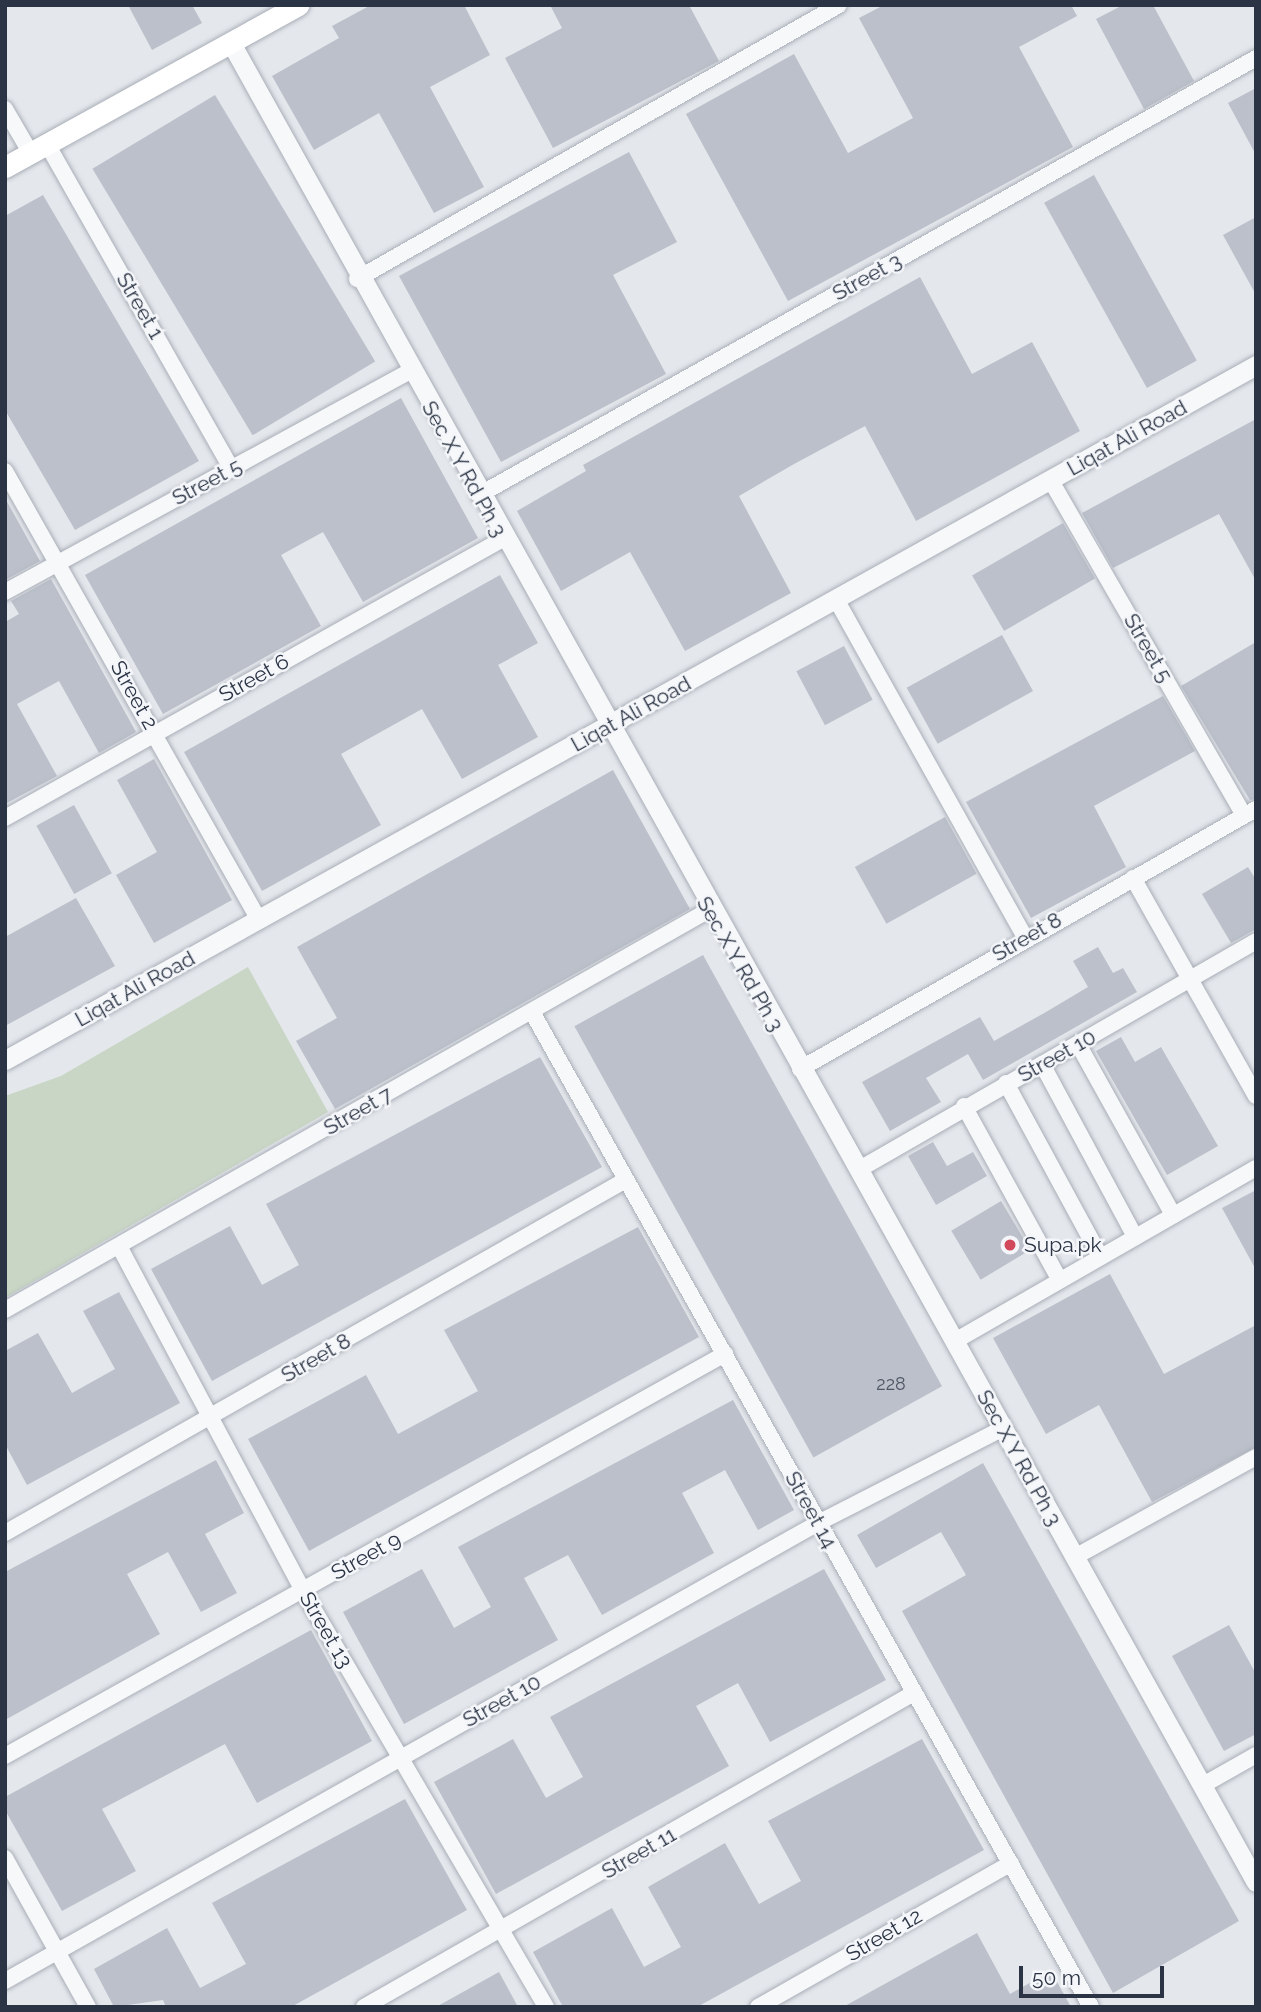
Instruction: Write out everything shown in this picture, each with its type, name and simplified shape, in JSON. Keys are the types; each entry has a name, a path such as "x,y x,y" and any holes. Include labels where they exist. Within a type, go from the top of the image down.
{"main road":[{"path":"5,167 298,5"}],"street":[{"path":"357,279 839,5"},
{"name":"Sec X Y Rd Ph 3","path":"231,43 357,279 1256,1882"},
{"name":"Street 3","path":"479,495 1256,58"},
{"name":"Street 1","path":"5,109 39,148 232,469"},
{"name":"Liqat Ali Road","path":"5,1060 837,601 1256,365"},
{"name":"Street 5","path":"5,592 409,372"},
{"name":"Street 2","path":"5,471 59,561 259,920"},
{"name":"Street 5","path":"1051,481 1250,812"},
{"name":"Street 6","path":"5,818 503,539"},
{"path":"837,601 1026,938"},
{"name":"Street 8","path":"800,1069 1250,812"},
{"path":"1133,878 1256,1096"},
{"name":"Street 7","path":"5,1310 709,910"},
{"name":"Street 10","path":"858,1170 964,1106 1078,1044 1256,941"},
{"name":"Street 14","path":"532,1012 624,1181 725,1354 912,1694 1091,2007"},
{"path":"1078,1044 1173,1215"},
{"path":"1042,1064 1135,1237"},
{"path":"1006,1083 1100,1256"},
{"path":"964,1106 1059,1279"},
{"path":"955,1341 1256,1168"},
{"name":"Street 8","path":"5,1533 624,1181"},
{"name":"Street 13","path":"119,1246 303,1591 546,2007"},
{"name":"Street 9","path":"5,1756 725,1354"},
{"name":"Street 10","path":"5,1981 818,1524 1002,1429"},
{"path":"1075,1557 1256,1457"},
{"name":"Street 11","path":"364,2007 504,1932 912,1694"},
{"path":"1203,1785 1256,1755"},
{"path":"5,1858 88,2007"},
{"name":"Street 12","path":"758,2007 1011,1863"}],"green space":[{"path":"248,967 328,1112 5,1298 5,1096 61,1076"}],"building":[{"path":"128,5 192,5 202,23 152,50"},
{"path":"371,5 464,5 490,55 430,87 484,187 434,213 379,113 314,150 272,76 339,38 332,26"},
{"path":"550,5 689,5 719,61 553,148 505,58 562,28"},
{"path":"884,5 1071,5 1077,16 1019,47 1073,147 788,301 686,114 794,54 848,153 913,118 859,18"},
{"path":"1123,5 1153,5 1194,81 1144,109 1096,19"},
{"path":"1256,88 1256,155 1228,103"},
{"path":"215,95 375,362 253,435 92,169"},
{"path":"629,152 677,242 613,275 666,374 501,462 399,276"},
{"path":"1094,175 1197,360 1147,388 1044,203"},
{"path":"43,195 199,461 75,530 5,410 5,216"},
{"path":"1256,217 1256,295 1223,235"},
{"path":"920,277 972,374 1032,342 1080,431 916,521 865,426 794,464 739,496 791,593 685,651 630,552 561,591 517,511 586,471 583,465"},
{"path":"401,398 478,538 363,602 323,532 281,555 321,626 163,714 85,575"},
{"path":"1256,419 1256,581 1219,514 1113,568 1082,513"},
{"path":"5,498 40,561 5,580"},
{"path":"1063,523 1095,578 1004,631 972,576"},
{"path":"500,575 538,643 498,665 538,737 462,779 422,709 341,754 381,825 262,891 184,752"},
{"path":"51,579 136,732 99,753 59,681 17,704 57,776 5,804 5,622 19,614 11,601"},
{"path":"1002,635 1033,691 938,744 907,688"},
{"path":"1256,642 1256,799 1250,800 1181,686"},
{"path":"844,646 873,700 825,725 796,671"},
{"path":"1163,696 1195,751 1094,806 1126,867 1031,918 966,802"},
{"path":"154,759 232,900 154,943 116,875 157,852 117,780"},
{"path":"613,770 690,909 335,1109 296,1041 337,1018 297,947"},
{"path":"74,805 112,873 74,894 36,826"},
{"path":"945,817 977,874 886,924 855,867"},
{"path":"1248,867 1256,880 1256,929 1231,943 1202,894"},
{"path":"76,898 115,966 5,1026 5,937"},
{"path":"1098,947 1113,973 1123,968 1137,992 983,1080 968,1054 926,1078 941,1102 890,1131 862,1082 980,1017 994,1041 1046,1012 1088,987 1073,961"},
{"path":"703,955 942,1386 813,1457 574,1026"},
{"path":"1121,1037 1135,1062 1161,1047 1218,1146 1167,1175 1096,1051"},
{"path":"540,1057 602,1167 212,1381 151,1269 230,1226 262,1285 299,1265 266,1204"},
{"path":"933,1142 947,1166 973,1152 987,1176 936,1205 908,1156"},
{"path":"1256,1190 1256,1270 1222,1208"},
{"path":"1001,1201 1030,1250 981,1280 951,1231"},
{"path":"638,1227 699,1337 309,1551 248,1439 366,1375 398,1434 478,1391 444,1330"},
{"path":"1110,1274 1164,1374 1256,1325 1256,1447 1152,1502 1099,1405 1046,1434 993,1338"},
{"path":"119,1292 180,1403 27,1485 5,1444 5,1351 38,1333 72,1393 115,1369 83,1311"},
{"path":"733,1400 794,1510 758,1530 725,1470 682,1493 714,1553 602,1615 568,1555 524,1578 558,1640 404,1724 343,1612 422,1569 454,1628 491,1607 458,1547"},
{"path":"216,1460 244,1513 205,1534 237,1593 201,1612 168,1552 127,1574 160,1634 5,1720 5,1572"},
{"path":"983,1463 1239,1921 1113,1993 902,1611 966,1575 941,1532 876,1568 857,1535"},
{"path":"824,1569 886,1680 770,1742 738,1683 696,1706 729,1766 496,1894 434,1782 513,1739 546,1798 583,1777 550,1717"},
{"path":"1229,1625 1256,1674 1256,1734 1224,1751 1172,1656"},
{"path":"311,1630 372,1741 257,1803 225,1744 102,1809 136,1871 62,1911 5,1810 5,1797"},
{"path":"922,1739 984,1850 697,2007 563,2007 533,1952 612,1908 644,1967 681,1947 648,1887 725,1843 759,1904 801,1881 768,1821"},
{"path":"405,1799 467,1910 291,2007 166,2007 163,2000 114,2007 94,1969 167,1928 200,1988 246,1964 212,1903"},
{"path":"977,1933 1010,1994 1051,1971 1071,2007 843,2007"},
{"path":"499,1972 518,2007 436,2007"}],"place":[{"name":"Supa.pk","path":"1010,1245"}]}
